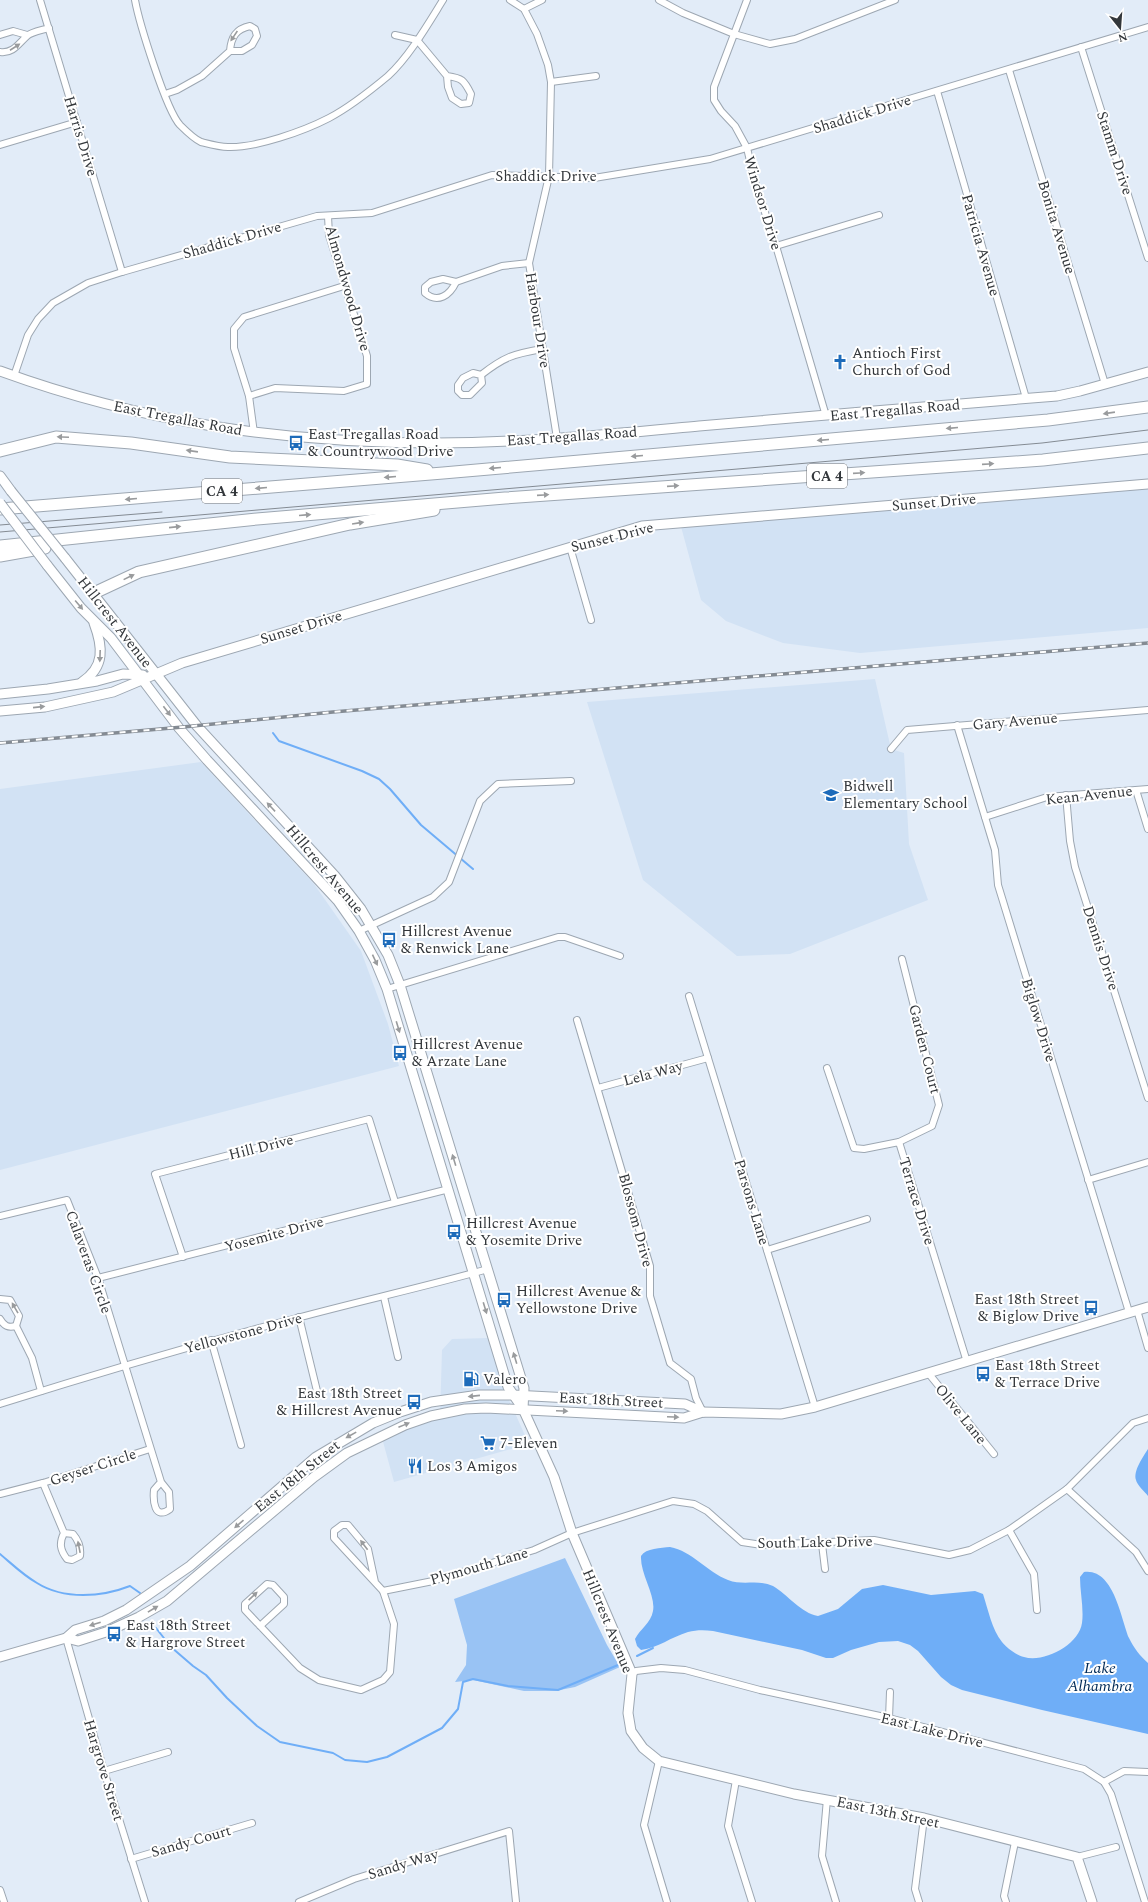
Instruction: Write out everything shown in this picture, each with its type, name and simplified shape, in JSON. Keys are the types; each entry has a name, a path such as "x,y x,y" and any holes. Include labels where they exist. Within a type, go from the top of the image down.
{"highway":[{"name":"CA 4","path":"0,509 443,473 1048,420 1148,407"},
{"path":"0,451 56,436 131,443 230,457 397,465 443,473"},
{"name":"CA 4","path":"0,546 265,518 505,498 1043,460 1148,448"},
{"path":"94,594 139,572 265,542 350,524 505,498"},
{"path":"0,556 136,531"}],"main road":[{"name":"East Tregallas Road","path":"0,371 57,391 196,425 318,440 417,443 557,438 1057,396 1148,372"},
{"name":"Hillcrest Avenue","path":"0,476 156,675 220,753 335,876 361,909 388,955 400,985 524,1388 523,1408"},
{"name":"Sunset Drive","path":"0,711 45,706 92,698 113,692 141,677 156,675 182,663 642,526 1148,484"},
{"name":"Hillcrest Avenue","path":"0,503 47,565 94,621 111,638 207,760 338,901 360,931 375,960 387,989 508,1387 523,1408 554,1477 572,1533 632,1674 628,1713 632,1730 643,1748 659,1761"},
{"path":"79,684 92,676 100,663 99,638 94,621"},
{"path":"0,694 79,684 123,674 141,677"},
{"name":"East 18th Street","path":"66,1638 78,1641 106,1632 139,1617 167,1600 314,1477 347,1453 405,1424 437,1414 465,1409 523,1408 684,1418 703,1412 781,1414 816,1407 1148,1307"},
{"name":"East 18th Street","path":"0,1657 66,1638 75,1630 104,1621 126,1610 190,1566 316,1457 373,1423 431,1402 479,1395 524,1395 685,1404 703,1412"},
{"name":"East 13th Street","path":"659,1761 794,1794 924,1818 1077,1857"},
{"path":"1077,1857 1092,1902"}],"street":[{"name":"Harris Drive","path":"40,0 122,272"},
{"path":"135,0 165,94 179,124 200,141 227,148 260,143 295,132 329,118 358,100 389,75 417,40 443,0"},
{"name":"Harbour Drive","path":"510,0 524,10 537,34 548,65 551,82 549,176 529,264 557,438"},
{"path":"524,10 542,0"},
{"path":"659,0 683,13 734,34 770,44 795,39 880,2 895,0"},
{"name":"Windsor Drive","path":"747,0 714,86 714,100 721,111 735,126 747,148 755,182 776,246 826,416"},
{"path":"165,94 177,90 202,76 230,51 242,51 252,45 257,36 255,29 250,26 241,28 235,33 230,41 230,51"},
{"name":"Shaddick Drive","path":"14,376 28,335 38,319 48,308 70,292 88,283 122,272 303,219 316,216 372,213 492,174 594,178 710,159 1148,27"},
{"path":"0,52 4,53 16,48 27,35 49,28"},
{"path":"0,35 13,31 27,35"},
{"path":"395,35 417,40 447,76 448,87 452,98 461,104 469,103 471,94 466,84 460,78 447,76"},
{"name":"Stamm Drive","path":"1081,47 1148,258"},
{"name":"Bonita Avenue","path":"1009,70 1106,384"},
{"path":"551,82 596,76"},
{"name":"Patricia Avenue","path":"937,91 1026,398"},
{"path":"0,145 77,122"},
{"path":"776,246 879,215"},
{"name":"Almondwood Drive","path":"249,396 276,388 344,391 367,384 367,356 329,235 328,216"},
{"path":"456,282 452,292 445,296 436,298 425,294 425,287 432,282 443,279 456,282 502,266 529,264"},
{"path":"254,433 249,396 234,348 234,329 244,318 344,286"},
{"path":"481,375 500,360 516,354 542,349"},
{"path":"570,547 591,620"},
{"name":"Gary Avenue","path":"891,749 907,730 1148,710"},
{"name":"Biglow Drive","path":"957,726 995,850 998,885 1088,1180 1133,1311 1148,1348"},
{"path":"360,931 433,897 449,882 480,801 498,784 571,781"},
{"name":"Kean Avenue","path":"985,817 1047,797 1148,789"},
{"path":"1136,790 1148,828"},
{"name":"Dennis Drive","path":"1066,795 1070,841 1075,867 1146,1081 1148,1098"},
{"path":"387,989 558,937 565,937 620,956"},
{"name":"Garden Court","path":"899,1142 932,1126 939,1105 902,959"},
{"name":"Parsons Lane","path":"689,996 816,1407"},
{"name":"Blossom Drive","path":"577,1020 650,1266 650,1296 670,1363 692,1379 696,1398 703,1412"},
{"name":"Lela Way","path":"598,1088 708,1058"},
{"name":"Terrace Drive","path":"828,1068 854,1148 864,1149 899,1142 967,1362"},
{"name":"Hill Drive","path":"183,1257 155,1174 369,1119 395,1202"},
{"path":"1088,1180 1148,1162"},
{"name":"Yosemite Drive","path":"98,1278 449,1189"},
{"name":"Calaveras Circle","path":"0,1216 66,1200 98,1278 124,1367"},
{"path":"767,1250 867,1219"},
{"name":"Yellowstone Drive","path":"0,1404 211,1340 384,1297 488,1269"},
{"path":"384,1297 398,1357"},
{"path":"0,1300 10,1300 19,1316 16,1326 32,1358 41,1391"},
{"path":"299,1317 317,1391"},
{"path":"0,1319 4,1325 10,1327 16,1326"},
{"path":"211,1340 241,1445"},
{"name":"Geyser Circle","path":"0,1494 150,1449 124,1367"},
{"name":"Olive Lane","path":"929,1374 994,1454"},
{"name":"South Lake Drive","path":"572,1533 673,1501 694,1504 707,1512 742,1542 762,1545 822,1544 874,1540 949,1555 970,1550 1009,1530 1068,1489 1133,1424 1148,1418"},
{"path":"150,1449 161,1482 169,1492 170,1509 166,1512 156,1510 153,1504 154,1490 161,1482"},
{"path":"43,1482 64,1533 60,1542 62,1553 67,1559 72,1560 80,1556 77,1538 73,1534 64,1533"},
{"path":"1068,1489 1136,1552 1148,1571"},
{"path":"260,1626 284,1604 284,1597 273,1585 267,1584 245,1604 245,1610 260,1626 300,1668 319,1680 361,1690 383,1680 390,1672 394,1624 383,1591 334,1538 334,1531 342,1525 348,1525 368,1549 375,1582"},
{"path":"1009,1530 1034,1574 1037,1610"},
{"name":"Plymouth Lane","path":"383,1591 433,1581 534,1550 572,1533"},
{"path":"822,1544 825,1569"},
{"name":"Hargrove Street","path":"66,1638 104,1771 145,1902"},
{"name":"East Lake Drive","path":"632,1674 636,1671 661,1668 685,1670 760,1690 889,1718 1084,1769 1104,1782"},
{"path":"889,1718 890,1692"},
{"path":"104,1771 168,1752"},
{"path":"659,1761 644,1825 667,1902"},
{"path":"1145,1902 1111,1794 1104,1782 1124,1771 1148,1772"},
{"path":"736,1780 728,1826 752,1902"},
{"path":"826,1799 822,1856 836,1902"},
{"path":"920,1902 915,1889 924,1818"},
{"name":"Sandy Court","path":"131,1859 252,1823"},
{"name":"Sandy Way","path":"299,1902 354,1879 509,1831 516,1902"},
{"path":"1006,1902 1004,1896 1015,1842"},
{"name":"East 13th Street","path":"1077,1857 1116,1847"},
{"path":"0,1890 4,1902"}],"shaded area":[{"path":"1148,484 1148,628 860,653 783,643 726,621 701,600 680,523"},
{"path":"875,679 891,749 904,753 909,844 928,900 790,954 737,956 643,880 587,702"},
{"path":"201,762 314,884 361,951 388,1024 399,1066 0,1170 0,789"},
{"path":"488,1338 509,1400 529,1444 394,1482 382,1438 426,1420 440,1417 442,1350 452,1339"},
{"path":"565,1558 607,1645 620,1667 575,1687 555,1691 524,1691 473,1680 455,1682 466,1665 467,1645 454,1599"}],"water":[{"path":"1148,1449 1148,1496 1138,1484 1135,1476 1139,1464"},
{"name":"Lake Alhambra","path":"670,1547 678,1549 728,1580 734,1582 762,1583 773,1586 800,1608 818,1616 838,1609 862,1589 883,1585 931,1595 975,1591 983,1594 993,1625 1002,1642 1018,1655 1032,1658 1050,1655 1068,1645 1074,1638 1082,1623 1080,1577 1084,1572 1094,1573 1103,1578 1115,1596 1129,1638 1137,1652 1148,1663 1148,1734 962,1690 951,1685 941,1677 918,1651 910,1645 898,1641 879,1642 851,1650 833,1658 826,1658 802,1650 713,1631 700,1630 688,1632 653,1647 641,1650 637,1646 635,1639 650,1619 653,1611 653,1605 641,1563 641,1556 646,1551"}],"waterway":[{"path":"273,733 279,741 362,771 379,779 390,789 421,825 473,869"},
{"path":"0,1554 32,1580 59,1592 83,1595 107,1593 130,1586 140,1593"},
{"path":"156,1628 171,1647 206,1675 227,1698 257,1726 280,1742 333,1753 345,1760 367,1762 387,1757 442,1728 458,1709 463,1682 473,1679 508,1686 558,1690 618,1665"},
{"path":"637,1656 653,1648"}],"tram line":[{"path":"0,532 1042,443 1148,430"},
{"path":"0,525 162,512"}],"railway":[{"path":"0,743 333,712 1148,643"}],"place":[{"name":"Antioch First Church of God","path":"840,362"},
{"name":"East Tregallas Road & Countrywood Drive","path":"296,443"},
{"name":"Bidwell Elementary School","path":"831,795"},
{"name":"Hillcrest Avenue & Renwick Lane","path":"389,940"},
{"name":"Hillcrest Avenue & Arzate Lane","path":"400,1053"},
{"name":"Hillcrest Avenue & Yosemite Drive","path":"454,1232"},
{"name":"Hillcrest Avenue & Yellowstone Drive","path":"504,1300"},
{"name":"East 18th Street & Biglow Drive","path":"1091,1308"},
{"name":"East 18th Street & Terrace Drive","path":"983,1374"},
{"name":"Valero","path":"471,1379"},
{"name":"East 18th Street & Hillcrest Avenue","path":"414,1402"},
{"name":"7-Eleven","path":"488,1443"},
{"name":"Los 3 Amigos","path":"415,1466"},
{"name":"East 18th Street & Hargrove Street","path":"114,1634"}]}
